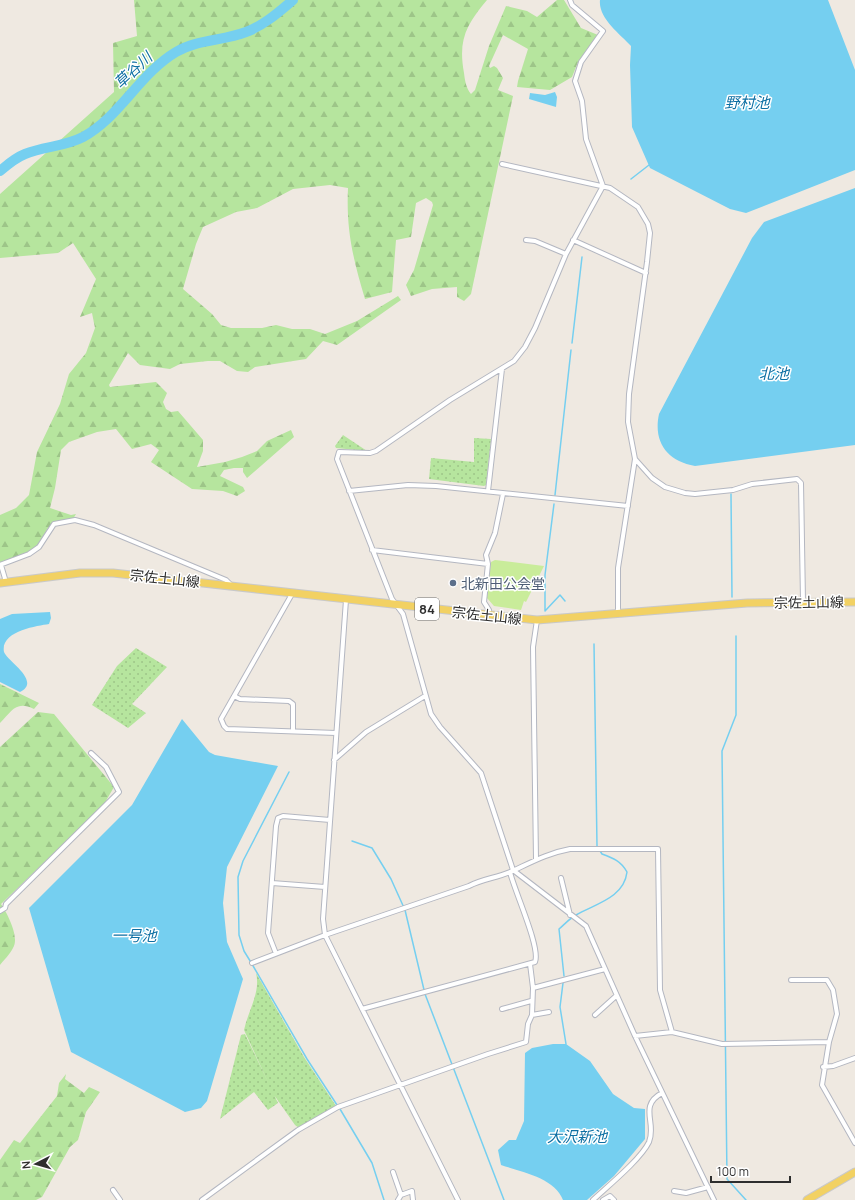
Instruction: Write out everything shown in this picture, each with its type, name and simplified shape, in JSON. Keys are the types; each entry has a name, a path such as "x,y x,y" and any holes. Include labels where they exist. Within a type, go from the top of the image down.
{"main road":[{"name":"宗佐土山線","path":"3,583 73,573 113,573 397,606 537,620 747,603 803,601 855,602"},
{"path":"807,1200 855,1172"}],"street":[{"path":"362,1009 530,964 535,962 537,957 534,943 481,773 435,721 425,696 403,614 392,599 337,459 339,452 370,454 376,451 450,400 502,369 514,361 525,347 535,328 566,254 603,186 586,139 582,100 575,81 581,62 603,31 601,27 572,5 570,0"},
{"path":"502,164 610,188 638,207 648,224 650,233 646,273 628,407 628,422 635,459 618,568 618,614"},
{"path":"526,240 535,241 566,254"},
{"path":"573,240 646,273"},
{"path":"488,491 502,369"},
{"path":"635,459 652,478 665,488 685,493 696,494 733,490 752,484 797,479 800,483 803,601"},
{"path":"350,491 408,485 436,486 628,506"},
{"path":"489,616 489,610 484,602 488,564 486,555 495,533 503,494"},
{"path":"3,583 0,565 29,554 38,547 54,524 75,520 94,525 226,580 231,586"},
{"path":"372,550 488,564"},
{"path":"292,594 221,719 226,728 336,733"},
{"path":"346,600 325,887 323,919 324,935 458,1200"},
{"path":"536,859 532,647 537,620"},
{"path":"234,696 240,700 290,701 293,704 293,731"},
{"path":"334,760 366,732 425,696"},
{"path":"0,911 5,908 6,904 119,792 106,767 91,753"},
{"path":"275,951 268,933 276,826 278,818 283,816 330,820"},
{"path":"252,963 324,935 512,871 536,859 570,849 658,849 660,990 672,1032"},
{"path":"512,871 586,926 606,969 616,996 714,1200"},
{"path":"561,878 570,914"},
{"path":"272,883 325,887"},
{"path":"202,1200 298,1130 338,1107 526,1042 528,1024 532,1015 530,964"},
{"path":"532,988 606,969"},
{"path":"791,980 827,980 833,990 837,1014 823,1068 822,1085 854,1139"},
{"path":"595,1015 616,996"},
{"path":"502,1008 531,1001"},
{"path":"532,1015 549,1012"},
{"path":"635,1036 672,1032 722,1044 829,1042"},
{"path":"823,1068 855,1058"},
{"path":"593,1200 640,1155 649,1143 650,1106 653,1098 662,1093"},
{"path":"393,1172 401,1195"},
{"path":"674,1191 686,1194 708,1187"},
{"path":"113,1190 120,1200"},
{"path":"398,1200 401,1195 412,1191 413,1200"},
{"path":"603,1200 610,1196 614,1200"}],"green space":[{"path":"134,0 487,0 469,25 463,42 462,61 467,87 471,94 475,90 489,46 506,6 527,11 537,17 557,0 564,0 581,28 598,35 578,62 572,77 550,90 517,87 528,49 503,35 489,66 490,68 494,66 497,68 503,78 498,90 513,96 471,294 464,301 457,297 457,287 432,289 411,296 406,285 414,270 433,205 432,202 426,198 416,203 411,237 396,240 392,292 365,299 357,271 349,231 348,188 330,185 293,189 257,208 236,212 203,227 196,244 183,289 212,314 221,325 231,328 262,328 276,325 292,329 310,329 325,334 357,321 398,296 401,300 337,345 323,341 306,359 255,367 248,372 237,371 220,361 180,364 170,369 140,365 128,353 109,385 110,387 156,382 167,393 163,402 166,409 171,412 178,411 203,440 203,451 197,467 242,457 257,451 267,441 291,430 294,437 247,478 243,472 243,468 224,470 220,476 243,487 245,491 237,496 223,491 192,489 151,462 159,450 151,444 132,449 116,429 97,432 69,442 61,450 50,508 71,515 76,514 73,519 54,523 50,526 38,545 29,553 0,564 0,515 16,508 29,495 37,452 60,404 69,374 86,353 95,328 92,313 80,317 96,279 73,243 58,253 0,258 0,194 114,92 113,43 137,36"},
{"path":"343,435 367,451 336,448 335,446"},
{"path":"474,438 491,439 486,485 484,486 429,479 431,458 474,462"},
{"path":"495,560 544,566 526,602 524,601 521,610 494,606 487,598 491,562"},
{"path":"136,648 167,667 132,704 146,713 128,728 92,705 117,666"},
{"path":"0,684 39,703 34,709 18,706 0,723"},
{"path":"38,712 54,714 114,787 103,806 1,904 12,925 15,943 9,955 0,965 0,747"},
{"path":"256,973 304,1057 336,1106 299,1128 295,1125 274,1095 244,1030 257,987"},
{"path":"245,1034 278,1103 268,1110 254,1092 220,1119 241,1035"},
{"path":"66,1074 65,1079 84,1093 89,1087 100,1092 86,1112 78,1140 70,1147 42,1197 36,1200 0,1200 0,1160 14,1140 20,1143 57,1096 59,1083"}],"water":[{"name":"野村池","path":"600,0 828,0 855,70 855,170 746,213 730,209 650,168 632,127 630,65 631,46 606,19 600,7"},
{"path":"555,92 557,97 556,107 529,99 530,93 545,95"},
{"name":"北池","path":"855,188 855,445 695,466 677,460 664,449 660,441 658,433 659,414 752,238 764,222"},
{"path":"50,612 51,618 49,624 28,628 13,634 4,645 4,652 6,656 25,677 27,682 26,687 20,692 0,682 0,619 12,614"},
{"name":"一号池","path":"182,719 209,752 215,755 278,766 227,867 223,903 227,942 243,979 207,1101 201,1108 185,1112 71,1052 29,908 132,805"},
{"name":"大沢新池","path":"553,1044 566,1044 590,1061 613,1094 634,1108 645,1109 645,1139 614,1176 587,1200 563,1200 559,1192 545,1181 528,1173 501,1165 498,1150 509,1140 516,1140 524,1121 525,1053 532,1048"}],"waterway":[{"name":"草谷川","path":"0,171 12,161 32,151 61,145 76,140 96,129 119,107 151,72 176,52 202,42 237,35 259,26 293,0"},
{"path":"631,179 649,165"},
{"path":"572,343 582,257"},
{"path":"555,495 571,350"},
{"path":"731,494 732,597"},
{"path":"554,504 545,575 545,611 560,595 565,601"},
{"path":"736,636 736,715 722,751 727,1179 746,1200"},
{"path":"564,976 559,929 574,916 615,894 625,881 627,872 616,860 602,854 597,846 594,644"},
{"path":"289,772 243,861 238,877 239,935 244,951 307,1059 337,1105"},
{"path":"352,841 372,848 391,879 405,910 425,994 504,1200"},
{"path":"563,983 560,1007 566,1044"},
{"path":"340,1109 372,1163 384,1200"}],"place":[{"name":"北新田公会堂","path":"453,583"}]}
